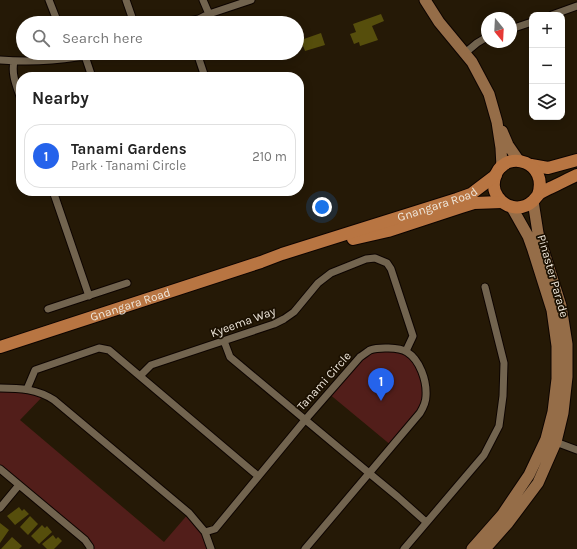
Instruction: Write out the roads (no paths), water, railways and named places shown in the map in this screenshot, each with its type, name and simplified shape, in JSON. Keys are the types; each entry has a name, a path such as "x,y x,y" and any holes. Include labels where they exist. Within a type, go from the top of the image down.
{"main road":[{"path":"425,0 435,17 472,62 489,94 497,122 501,148 499,171 494,182 497,196 506,204 516,208 522,207 528,205 536,198 577,175"},
{"path":"497,122 508,145 519,161"},
{"path":"499,171 507,163 513,161 525,162 531,165 548,168 577,160"},
{"path":"531,165 536,170 541,182 536,198"},
{"name":"Gnangara Road","path":"0,347 282,254 457,199 471,194 499,171"},
{"name":"Pinaster Parade","path":"485,549 508,523 538,483 551,440 563,413 567,377 567,344 561,306 538,233 536,198"},
{"name":"Gnangara Road","path":"261,262 324,245 388,231 474,203 506,204"},
{"name":"Pinaster Parade","path":"472,549 502,515 551,440 553,412 558,379 557,346 552,310 528,236 506,204"}],"street":[{"path":"50,0 56,16"},
{"path":"126,0 132,16"},
{"path":"203,0 209,14"},
{"path":"206,16 251,0"},
{"path":"560,12 577,6"},
{"path":"517,27 529,23"},
{"path":"465,53 481,41"},
{"path":"0,60 24,60"},
{"path":"86,60 90,72"},
{"path":"199,60 203,72"},
{"path":"14,61 12,69 16,83"},
{"path":"55,196 89,296"},
{"name":"Kyeema Way","path":"140,376 151,364 284,320 294,312 318,283 331,273 366,259 375,258 387,263 391,269 402,301 413,336 406,352"},
{"path":"48,309 127,283"},
{"path":"404,549 484,455 499,426 503,396 504,363 485,287"},
{"path":"224,341 230,357 426,522"},
{"path":"27,389 35,370 99,348 109,350 258,476"},
{"name":"Tanami Circle","path":"205,532 215,529 305,420 360,357 371,350 382,348 394,348 406,352"},
{"path":"305,549 420,413 426,396 425,384 422,372 414,359 406,352"},
{"path":"0,388 27,389 44,394 54,400 189,513 205,532 211,549"},
{"path":"551,440 577,450"},
{"path":"0,469 85,540 90,549"},
{"path":"0,508 19,485"}],"place":[{"name":"Tanami Gardens","path":"381,401"}]}
